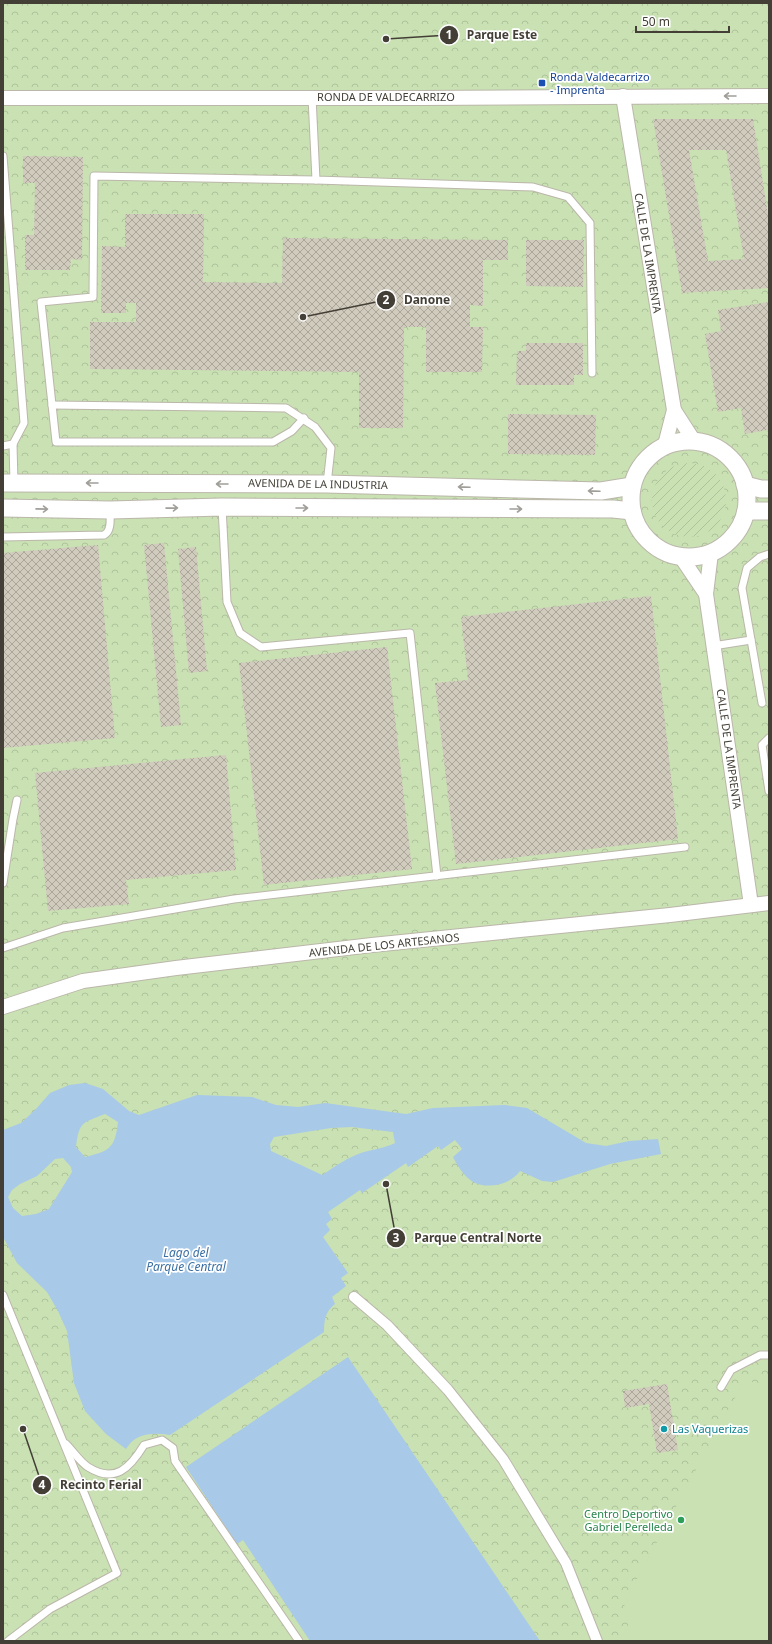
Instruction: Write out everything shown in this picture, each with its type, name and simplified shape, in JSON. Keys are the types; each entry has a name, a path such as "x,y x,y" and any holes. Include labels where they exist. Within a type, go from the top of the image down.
{"street":[{"name":"CALLE DE LA IMPRENTA","path":"623,96 674,410 694,441"},
{"name":"RONDA DE VALDECARRIZO","path":"3,98 769,96"},
{"name":"CALLE DE LA IMPRENTA","path":"665,445 674,410"},
{"path":"679,441 694,441 711,445 727,454 738,468 745,485 747,498 746,511 739,528 727,543 711,552 696,557 681,557 664,552 650,542 638,528 632,512 632,486 639,469 650,455 665,445 679,441"},
{"name":"AVENIDA DE LA INDUSTRIA","path":"8,483 326,484 601,491 632,486"},
{"path":"745,485 761,489 769,489"},
{"name":"AVENIDA DE LA INDUSTRIA","path":"3,508 110,510 222,507 612,509 632,512"},
{"path":"746,511 769,511"},
{"name":"CALLE DE LA IMPRENTA","path":"711,552 706,594 751,905"},
{"name":"CALLE DE LA IMPRENTA","path":"681,557 706,594"},
{"name":"AVENIDA DE LOS ARTESANOS","path":"3,1007 83,981 176,968 769,903"},
{"path":"354,1297 387,1325 448,1390 503,1459 566,1563 597,1641"}],"lane":[{"path":"312,97 316,180"},
{"path":"3,156 24,423 13,444 8,483"},
{"path":"304,418 292,431 273,442 56,442 41,302 93,298 94,176 316,180 533,187 568,197 590,223 592,373"},
{"path":"52,405 286,408 315,426 331,448 326,484"},
{"path":"3,446 13,444"},
{"path":"222,507 227,602 240,633 261,647 410,633 437,876"},
{"path":"3,537 104,535 109,530 110,510"},
{"path":"762,703 742,588 747,568 760,557 769,554"},
{"path":"713,646 750,640"},
{"path":"769,738 762,745 769,791"},
{"path":"3,884 17,800"},
{"path":"3,948 63,928 234,899 685,847"},
{"path":"3,1295 117,1573 50,1609 8,1641"},
{"path":"721,1387 730,1370 760,1355 769,1355"},
{"path":"62,1440 87,1467 105,1474 122,1472 136,1458 144,1445 162,1440 173,1448 175,1461 299,1641"}],"green space":[{"path":"3,3 769,3 769,1641 3,1641"},
{"path":"682,463 696,463 710,469 720,479 726,493 726,507 720,521 710,531 696,537 682,537 668,531 658,521 652,507 652,493 658,479 668,469"},
{"path":"744,1381 769,1384 769,1641 631,1641 624,1603"}],"water":[{"name":"Lago del Parque Central","path":"85,1083 103,1089 129,1111 139,1115 197,1095 252,1097 276,1105 298,1107 325,1103 406,1114 433,1108 505,1105 527,1108 586,1143 606,1146 629,1141 658,1139 661,1154 610,1164 553,1182 542,1181 520,1171 516,1176 505,1182 492,1185 473,1182 462,1171 453,1157 462,1149 455,1140 441,1150 438,1146 408,1167 406,1163 362,1193 360,1190 328,1212 332,1219 326,1224 330,1230 323,1237 348,1273 341,1278 346,1286 332,1297 335,1304 326,1316 324,1332 170,1435 145,1435 134,1440 126,1449 106,1434 85,1411 74,1383 67,1331 58,1311 47,1292 17,1263 3,1237 3,1130 21,1123 50,1093 69,1085","holes":["105,1114 118,1122 113,1143 106,1150 85,1157 76,1147 80,1128 91,1119","352,1127 393,1132 395,1143 353,1156 322,1175 271,1151 270,1144 274,1137 331,1128","63,1158 71,1167 72,1172 49,1209 36,1214 22,1216 13,1208 8,1197 12,1190 20,1184 37,1176 55,1159"]},
{"path":"348,1357 540,1641 310,1641 243,1540 237,1544 186,1467"}],"building":[{"path":"653,119 753,119 769,221 769,288 682,293","holes":["689,150 726,150 744,259 708,261"]},
{"path":"23,156 83,157 82,260 71,259 70,270 25,270 25,235 34,235 35,183 23,183"},
{"path":"125,214 204,214 203,282 282,283 283,238 508,240 508,260 483,260 483,306 470,305 470,327 483,327 482,372 426,372 426,327 404,327 403,428 359,428 359,372 90,369 90,322 136,322 136,303 126,303 126,313 101,313 102,246 125,247"},
{"path":"526,240 584,240 583,287 526,286"},
{"path":"769,302 769,434 767,430 745,434 741,408 718,412 705,334 721,331 718,310"},
{"path":"526,343 583,343 583,375 574,375 574,385 516,385 517,351 526,351"},
{"path":"508,414 596,415 595,455 508,454"},
{"path":"164,543 181,725 161,727 144,545"},
{"path":"98,545 115,738 3,748 3,553"},
{"path":"196,547 207,671 189,673 178,549"},
{"path":"651,596 678,839 456,864 435,683 468,680 461,617"},
{"path":"387,647 412,869 264,885 239,663"},
{"path":"226,755 236,870 126,880 129,904 48,911 35,773"},
{"name":"Las Vaquerizas","path":"667,1384 678,1450 657,1453 649,1404 625,1408 623,1391"}],"place":[{"name":"Parque Este","path":"386,39"},
{"name":"Ronda Valdecarrizo - Imprenta","path":"542,83"},
{"name":"Danone","path":"303,317"},
{"name":"Parque Central Norte","path":"386,1184"},
{"name":"Recinto Ferial","path":"23,1429"},
{"name":"Las Vaquerizas","path":"664,1429"},
{"name":"Centro Deportivo Gabriel Perelleda","path":"681,1520"}]}
